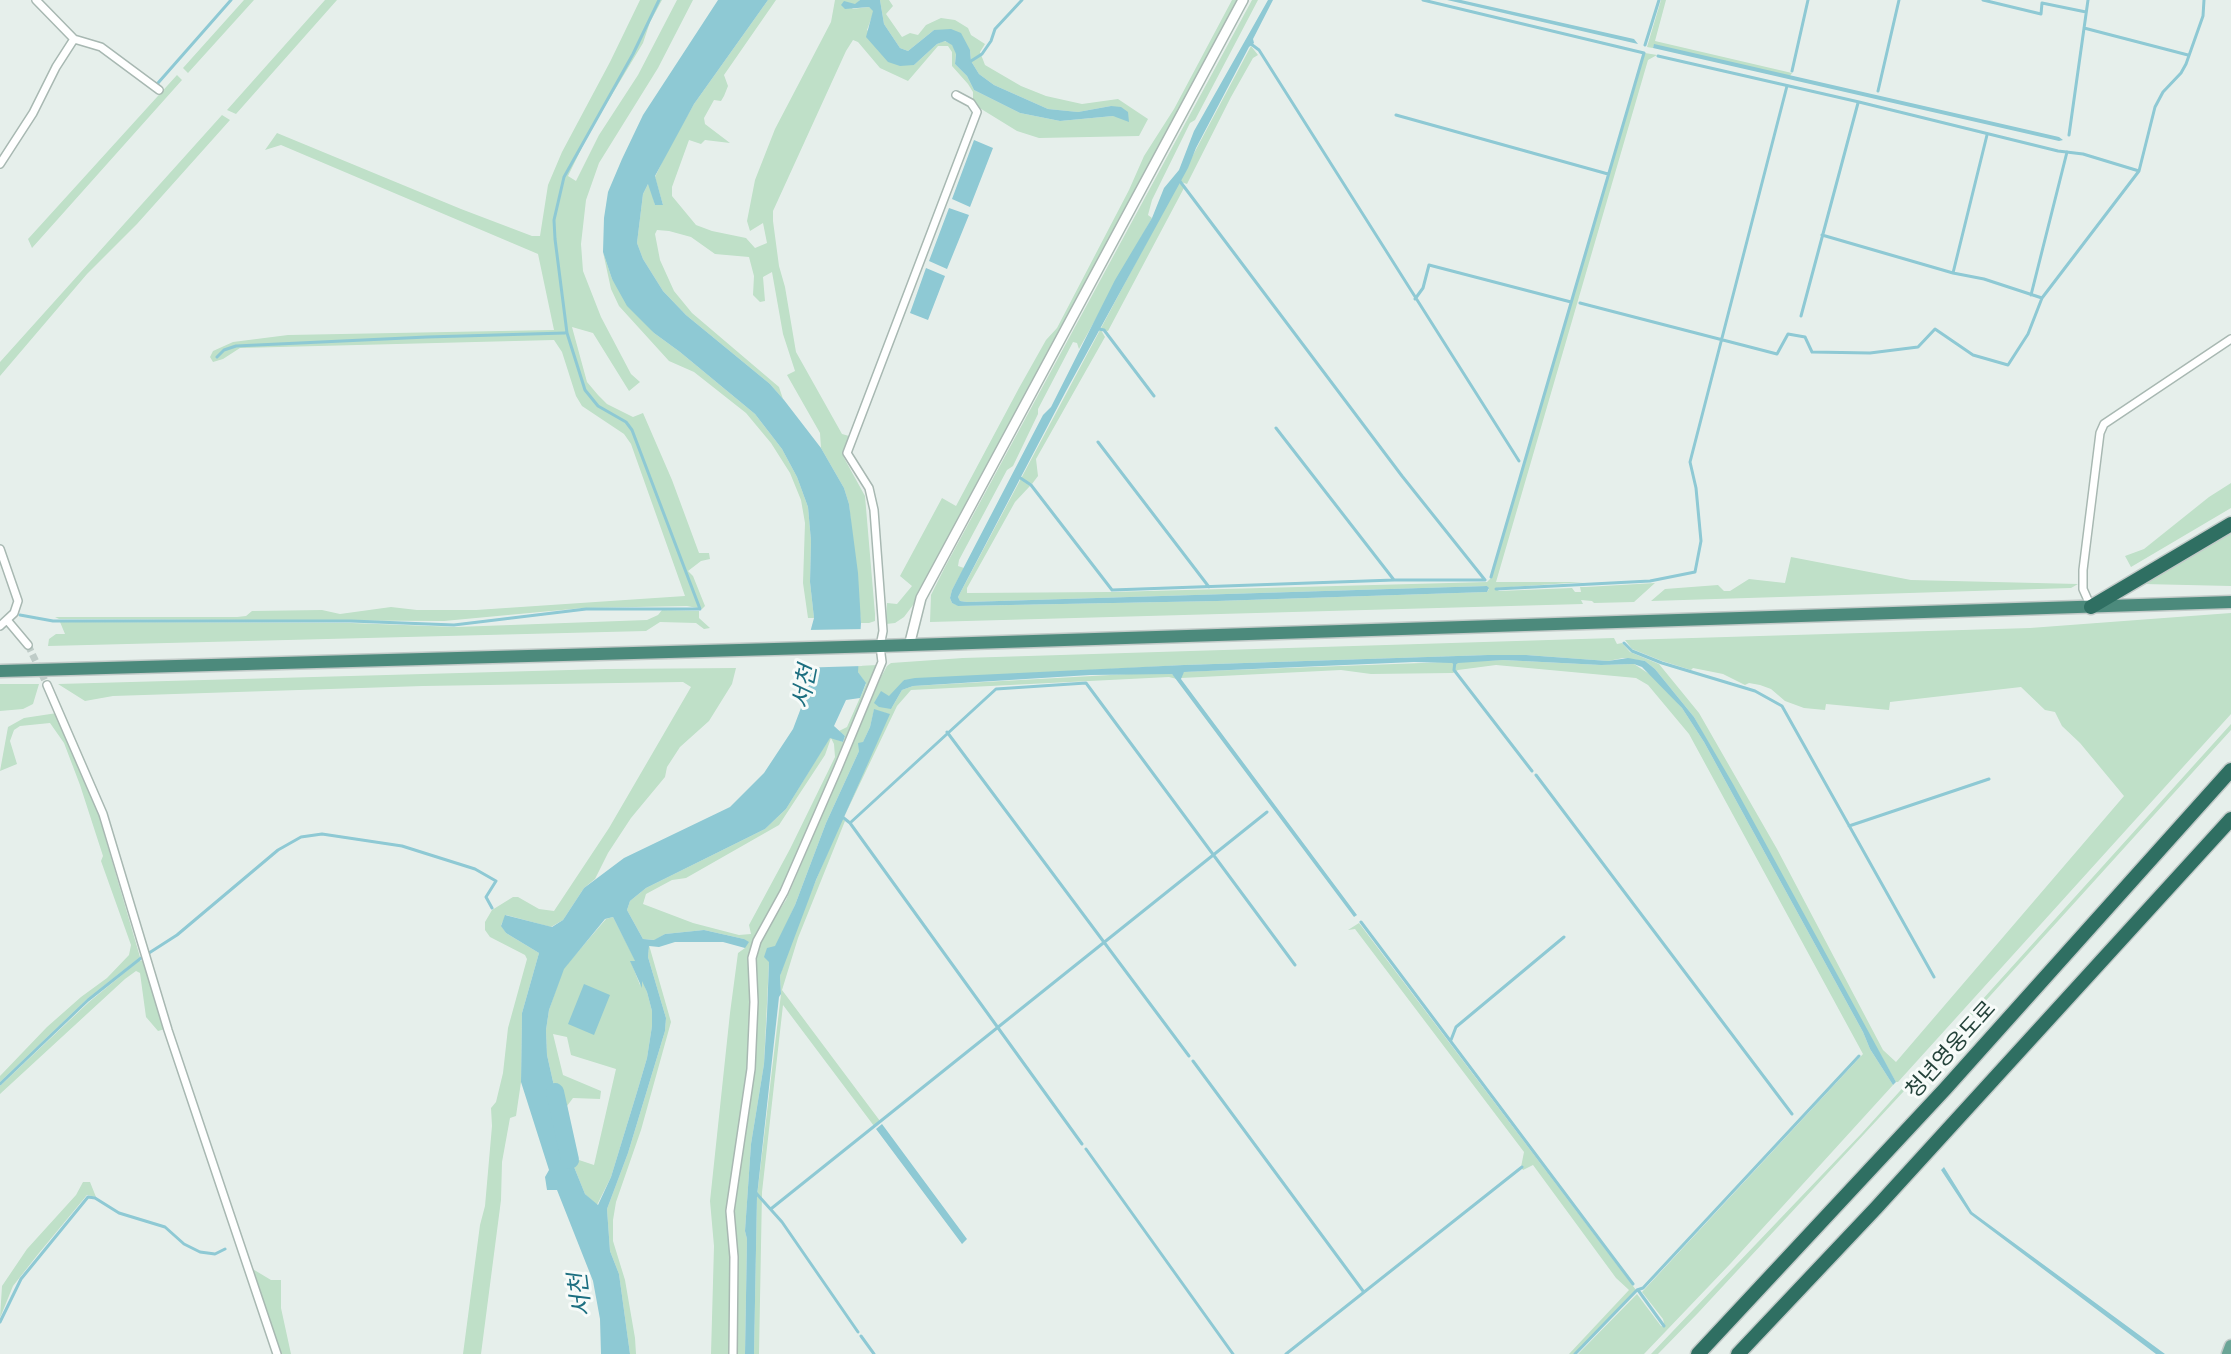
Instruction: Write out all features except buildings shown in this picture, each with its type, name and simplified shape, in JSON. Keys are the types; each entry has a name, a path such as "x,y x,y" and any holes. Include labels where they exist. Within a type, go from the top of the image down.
{"highway":[{"path":"2091,607 2231,524"},
{"path":"0,671 909,646 2231,602"},
{"name":"청년영웅도로","path":"1698,1354 1945,1089 2231,770"},
{"path":"1738,1354 1876,1208 2231,819"}],"main road":[{"path":"2228,1354 2231,1346"}],"street":[{"path":"36,0 74,39 101,47 159,90"},
{"path":"909,646 921,598 1243,0"},
{"path":"0,164 33,113 74,39"},
{"path":"733,1354 734,1257 730,1211 751,1069 752,958 757,941 784,892 882,662 880,646 883,631 874,510 869,488 847,453 977,112 971,103 956,95"},
{"path":"2091,607 2083,589 2083,570 2100,433 2104,424 2231,339"},
{"path":"0,549 18,601 14,613 0,626"},
{"path":"7,620 28,645"},
{"path":"47,685 103,814 168,1030 277,1354"}],"green space":[{"path":"244,0 254,0 188,73 183,68"},
{"path":"325,0 337,0 236,114 227,110"},
{"path":"640,0 662,0 643,43 590,131 568,176 576,181 599,135 638,75 677,0 693,0 658,68 599,163 586,200 581,244 583,271 601,317 631,374 640,382 629,391 593,333 572,327 587,382 607,404 633,417 643,413 699,553 709,553 710,559 701,561 688,571 705,606 702,609 687,606 583,608 444,621 55,617 237,617 246,616 252,611 322,610 340,614 391,607 476,610 685,596 631,444 624,434 582,406 562,352 554,340 240,348 213,362 210,357 213,351 233,342 288,335 554,330 538,254 281,145 265,150 277,133 461,209 532,236 540,236 548,185"},
{"path":"768,0 776,0 724,75 728,86 721,101 714,100 704,118 705,124 730,143 705,140 701,144 689,140 672,187 672,196 696,225 746,238 755,248 767,243 763,223 750,231 747,221 755,180 775,129 831,22 835,0 860,0 852,9 869,7 874,11 867,30 914,65 937,44 944,41 952,44 956,53 955,64 967,76 974,90 1020,113 1060,121 1122,117 1111,106 1078,112 1048,109 994,85 979,74 971,61 970,50 934,30 908,51 900,48 884,24 880,0 889,0 893,6 886,14 902,37 910,33 918,35 926,25 941,18 955,20 985,44 980,52 985,65 1021,86 1046,96 1082,104 1118,99 1148,119 1139,136 1039,138 1017,131 978,107 968,84 952,66 952,52 948,46 938,46 908,81 880,68 858,42 853,40 846,51 773,211 773,221 796,352 842,434 849,436 851,433 843,456 865,496 875,614 875,621 869,623 861,623 849,504 844,488 821,448 820,433 787,375 795,371 783,334 772,272 763,277 765,301 760,302 753,295 754,276 749,257 715,254 691,237 669,231 657,230 655,234 660,260 674,291 692,313 779,387 783,399 770,384 686,315 663,291 637,243 643,194 649,182 655,205 663,205 655,177 669,148 694,104"},
{"path":"1232,0 1239,0 913,605 904,617 886,624 887,603 897,604 912,586 900,576 942,498 956,506 1046,340 1057,328 1144,156 1174,109"},
{"path":"1252,0 1258,0 1195,120 1190,123 1152,200 1148,215 1152,218 1079,349 1073,342 1013,466 1007,470 959,560 958,566 964,568 952,590 952,603 959,606 1217,601 1487,592 1489,589 1487,586 967,602 960,601 958,597 1251,46 1258,55 1253,58 1231,97 1187,184 1181,182 1184,188 1108,331 1101,330 1105,337 1036,459 1038,476 1032,484 1022,479 1030,486 1015,502 967,593 1487,582 1491,578 1645,53 1657,55 1648,60 1496,582 1584,582 1496,588 1499,591 1572,588 1575,592 1581,592 1580,587 1655,583 1634,602 1594,603 1581,600 1583,604 930,622 931,595 945,567"},
{"path":"1661,0 1666,0 1655,41 1792,73 1790,76 1654,45 1653,48 1647,47"},
{"path":"177,75 182,80 32,248 28,239"},
{"path":"222,115 230,120 137,224 87,274 0,376 0,362"},
{"path":"603,252 612,279 654,333 755,414 782,449 808,507 814,618 808,618 803,583 805,523 801,500 790,473 771,443 746,413 694,372 669,361 619,306 611,289"},
{"path":"2231,483 2231,508 2131,567 2125,556 2144,549"},
{"path":"2231,529 2231,586 2143,584"},
{"path":"1791,557 1911,580 2078,584 2071,588 1651,601 1665,589 1718,585 1724,591 1730,591 1749,579 1785,583"},
{"path":"662,610 699,611 699,618 710,628 704,629 696,623 660,622 646,631 48,646 49,639 56,634 65,634 60,622 351,623 456,627 647,620"},
{"path":"2231,613 2231,714 1898,1082 1857,1014 1694,717 1645,661 1488,655 1184,665 904,680 891,709 902,690 913,686 1164,672 1177,679 911,690 897,706 844,817 889,714 874,710 870,727 826,823 795,905 769,962 764,1064 751,1144 745,1231 745,1354 735,1354 732,1212 754,1070 758,1001 755,959 764,934 786,900 881,677 891,663 963,658 1614,638 1617,644 1622,643 1630,652 1659,664 1699,713 1777,849 1883,1050 1896,1062 2124,796 2062,726 2055,712 2045,710 2021,687 1890,702 1889,710 1826,704 1825,710 1804,708 1785,701 1771,689 1760,685 1745,685 1723,674 1691,670 1662,661 1632,649 1625,640 2030,628"},
{"path":"1503,660 1634,664 1654,677 1682,708 1704,742 1870,1049 1893,1085 1644,1354 1578,1354 1637,1294 1661,1326 1665,1327 1663,1319 1642,1292 1863,1054 1689,734 1648,685 1636,678 1496,665 1453,673 1371,674 1341,670 1181,678 1184,672"},
{"path":"877,665 782,892 755,941 751,975 750,1070 728,1212 733,1257 731,1354 711,1354 714,1246 710,1201 730,1013 738,953 745,948 744,939 704,930 665,934 655,940 643,939 627,910 630,901 646,888 765,829 786,809 830,737 843,742 845,736 839,731 847,727 866,684 858,672 858,666","holes":["831,738 835,757 749,925 751,934 739,935 693,923 643,904 646,894 672,880 686,878 779,825 825,755"]},
{"path":"736,668 732,684 709,721 680,747 667,767 665,777 631,818 595,879 584,888 563,920 551,927 506,915 501,925 506,933 539,953 522,1013 521,1082 516,1116 510,1118 502,1162 501,1200 481,1354 463,1354 485,1206 491,1108 496,1102 508,1028 527,959 525,955 490,937 485,930 485,922 492,910 513,897 539,909 554,911 609,828 691,687 683,682 423,686 113,696 85,701 58,684"},
{"path":"0,684 39,684 33,704 23,709 0,711"},
{"path":"57,713 98,813 140,957 87,999 0,1082 0,1076 47,1027 107,978 129,955 131,945 101,861 103,856 80,785 64,743 50,723 20,726 14,730 10,741 17,764 0,771 8,727 24,718"},
{"path":"2231,724 2231,730 1904,1091 1698,1313 1658,1354 1651,1354 1862,1133"},
{"path":"842,818 845,821 798,938 782,990 880,1121 874,1126 783,1005 762,1192 759,1354 754,1354 757,1196 781,994 780,976 791,940"},
{"path":"613,917 636,962 631,962 640,985 642,979 647,992 652,1026 647,1058 611,1177 597,1205 585,1194 570,1157 547,1055 546,1030 549,1010 563,969 606,919","holes":["553,1034 567,1037 571,1055 616,1069 594,1165 576,1159 567,1106 573,1098 600,1099 601,1091 563,1075"]},
{"path":"1359,923 1636,1290 1574,1354 1569,1354 1629,1290 1616,1278 1533,1165 1523,1170 1524,1152 1355,929 1348,930"},
{"path":"649,945 671,1022 613,1220 613,1241 625,1280 635,1338 636,1354 630,1354 619,1274 610,1251 607,1209 628,1153 665,1031 666,1018 648,957"},
{"path":"144,960 165,1029 158,1031 146,1017 140,973 136,971 0,1094 0,1086 89,1002"},
{"path":"83,1182 90,1182 96,1197 87,1195 39,1253 13,1286 0,1318 2,1286 27,1249 76,1195"},
{"path":"251,1268 271,1280 281,1280 281,1308 291,1354 281,1354"}],"water":[{"path":"718,0 768,0 694,104 655,176 663,205 655,205 648,184 643,194 637,243 663,291 686,315 770,384 821,448 844,488 858,573 861,623 858,672 866,683 860,698 846,700 834,726 845,736 843,742 830,738 786,809 765,829 646,888 630,901 627,910 643,939 654,940 665,934 704,930 749,942 745,948 723,942 675,942 659,947 649,946 648,957 666,1018 665,1031 628,1153 607,1209 610,1251 619,1274 630,1354 601,1354 600,1319 593,1281 557,1190 547,1190 545,1177 549,1170 521,1082 522,1013 539,953 506,933 501,926 505,915 552,927 563,920 584,888 624,858 730,807 764,773 793,729 804,700 807,684 799,673 814,618 808,507 782,449 755,414 654,333 627,306 612,279 603,252 608,192 643,115","holes":["613,917 635,961 630,961 642,988 642,981 647,992 652,1026 637,1092 611,1177 598,1205 585,1194 570,1157 547,1055 549,1010 564,969 605,919"]},
{"path":"860,0 880,0 884,24 900,48 908,51 934,30 951,29 961,33 979,74 994,85 1048,109 1078,112 1121,107 1128,112 1129,122 1113,116 1060,121 1020,113 974,90 967,76 955,64 956,54 952,45 945,41 937,44 914,65 900,66 888,62 866,37 873,11 869,7 845,9 841,5 844,1 855,4"},
{"path":"1268,0 1273,0 1253,39 1254,43 1249,47 1188,168 958,597 960,601 967,602 1487,586 1487,592 1217,601 958,606 952,603 952,590 1043,415 1051,407 1115,280 1152,218 1164,188 1179,170 1194,131"},
{"path":"1447,0 1461,0 1634,39 1638,44"},
{"path":"1654,44 2059,137 2063,140 1653,48"},
{"path":"974,140 993,148 970,207 952,199"},
{"path":"949,208 969,215 947,269 929,261"},
{"path":"926,268 945,276 928,320 910,313"},
{"path":"1488,655 1608,661 1628,658 1645,661 1655,669 1694,717 1733,784 1896,1082 1893,1085 1870,1049 1704,742 1682,708 1642,667 1634,664 1503,660 1455,665 1414,662 1184,672 1181,679 1357,915 1354,917 1172,674 1090,675 913,686 902,690 891,709 874,703 881,691 889,696 904,680 915,678"},
{"path":"874,709 890,714 816,880 780,976 781,994 757,1196 754,1354 745,1354 745,1231 751,1144 764,1064 769,962 764,957 767,948 775,946 795,905 826,823 859,751 858,743 863,742 870,727"},
{"path":"584,984 610,995 594,1035 568,1024"},
{"path":"882,1124 967,1239 962,1244 876,1129"},
{"path":"1944,1167 1972,1212 2165,1354 2156,1354 1970,1214 1941,1170"}],"pier":[{"path":"865,629 862,666 796,668 807,630"}],"waterway":[{"path":"158,83 231,0"},
{"path":"20,615 53,621 351,621 454,625 586,609 700,609 632,430 626,422 598,406 585,390 567,333 555,239 554,220 564,177 633,54 659,0"},
{"path":"971,61 982,54 995,29 1022,0"},
{"path":"1423,0 1644,53 1491,577"},
{"path":"1645,45 1659,0"},
{"path":"1792,71 1808,0"},
{"path":"1878,91 1899,0"},
{"path":"1983,0 2041,14 2042,3 2086,12"},
{"path":"2069,135 2088,0"},
{"path":"1580,303 1777,354 1788,334 1805,337 1812,352 1870,353 1918,347 1935,329 1973,355 2008,365 2028,334 2042,298 2139,171 2155,107 2186,64 2203,16 2204,0"},
{"path":"2084,28 2188,55"},
{"path":"1251,44 1259,50 1519,461"},
{"path":"1658,56 2058,151 2083,154 2139,171"},
{"path":"1496,589 1650,581 1695,572 1701,541 1690,462 1787,86"},
{"path":"1801,316 1858,103"},
{"path":"1396,115 1608,174"},
{"path":"1953,273 1987,135"},
{"path":"2031,295 2067,152"},
{"path":"1179,180 1402,476 1485,580"},
{"path":"1822,235 2042,298"},
{"path":"1415,299 1423,288 1429,265 1571,302"},
{"path":"1099,329 1104,330 1154,396"},
{"path":"217,357 224,350 236,346 565,333"},
{"path":"1276,428 1394,580"},
{"path":"1098,442 1209,587"},
{"path":"1019,477 1031,485 1112,590 1394,580 1485,580"},
{"path":"1624,643 1632,651 1662,663 1755,691 1782,706 1934,977"},
{"path":"1455,661 1454,670 1532,771"},
{"path":"850,823 996,689 1086,683 1295,965"},
{"path":"947,732 1189,1056"},
{"path":"1536,775 1792,1114"},
{"path":"1849,826 1989,779"},
{"path":"772,1208 1267,812"},
{"path":"840,815 850,823 1082,1144"},
{"path":"149,953 177,935 278,850 301,837 322,834 402,846 475,869 496,881 486,897 492,908"},
{"path":"1361,922 1633,1284"},
{"path":"1451,1040 1456,1027 1564,937"},
{"path":"0,1084 88,1000 141,958"},
{"path":"1575,1354 1637,1290 1643,1288 1859,1056"},
{"path":"1193,1061 1363,1291"},
{"name":"서천","path":"555,1092 570,1160"},
{"path":"1086,1149 1233,1354"},
{"path":"1286,1354 1522,1167"},
{"path":"756,1193 782,1222 858,1332"},
{"path":"0,1322 21,1279 88,1197 119,1213 165,1227 184,1244 200,1252 215,1254 225,1249"},
{"path":"1638,1290 1664,1326"},
{"path":"861,1336 874,1354"}],"tunnel":[{"path":"28,645 47,685"}]}
